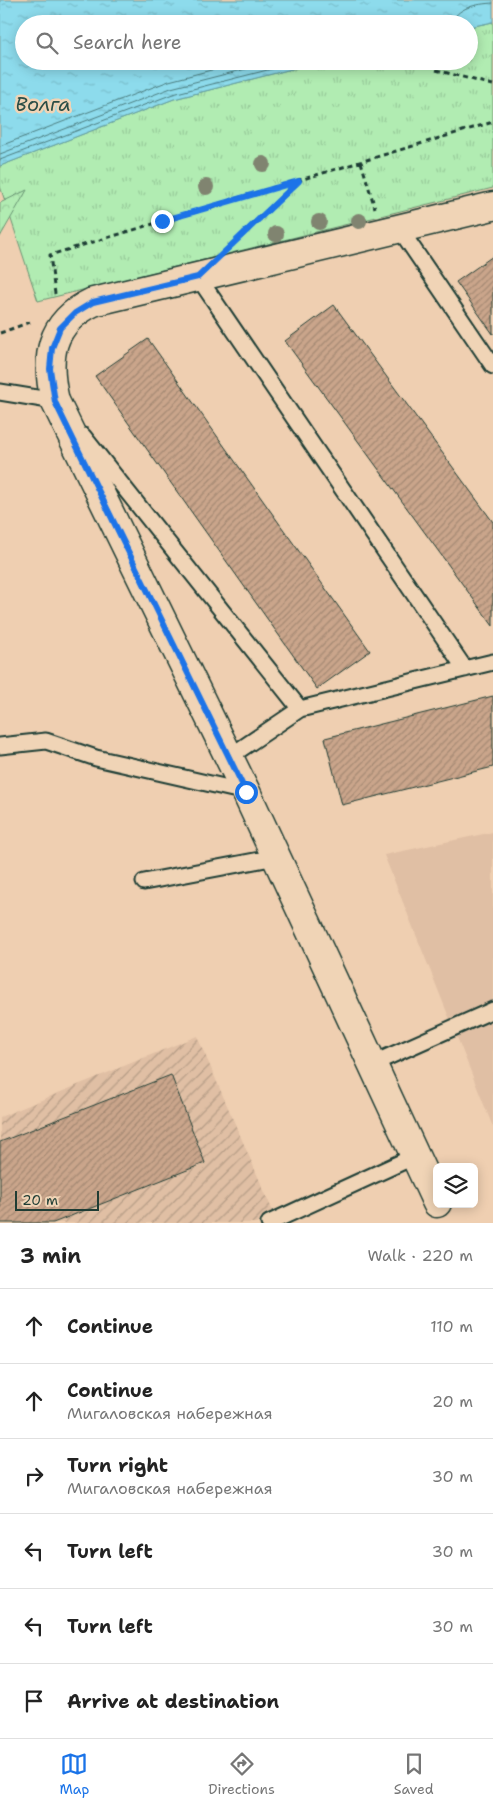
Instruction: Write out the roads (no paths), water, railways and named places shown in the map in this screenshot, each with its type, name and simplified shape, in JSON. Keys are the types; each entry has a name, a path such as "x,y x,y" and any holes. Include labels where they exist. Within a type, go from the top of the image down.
{"street":[{"path":"433,1195 229,756 53,391 50,359 55,338 75,313 93,302 493,206"},
{"path":"439,1208 446,1223"}],"lane":[{"path":"391,230 493,366"},
{"path":"198,277 465,669"},
{"path":"0,392 53,391 300,709"},
{"path":"229,756 300,709 493,662"},
{"path":"0,746 46,741 96,758 246,792"},
{"path":"144,882 276,857"},
{"path":"372,1064 493,1010"},
{"path":"269,1223 415,1156"}],"water":[{"name":"Волга","path":"0,0 493,0 493,22 478,25 478,15 15,15 15,70 288,70 174,99 0,166"}]}
